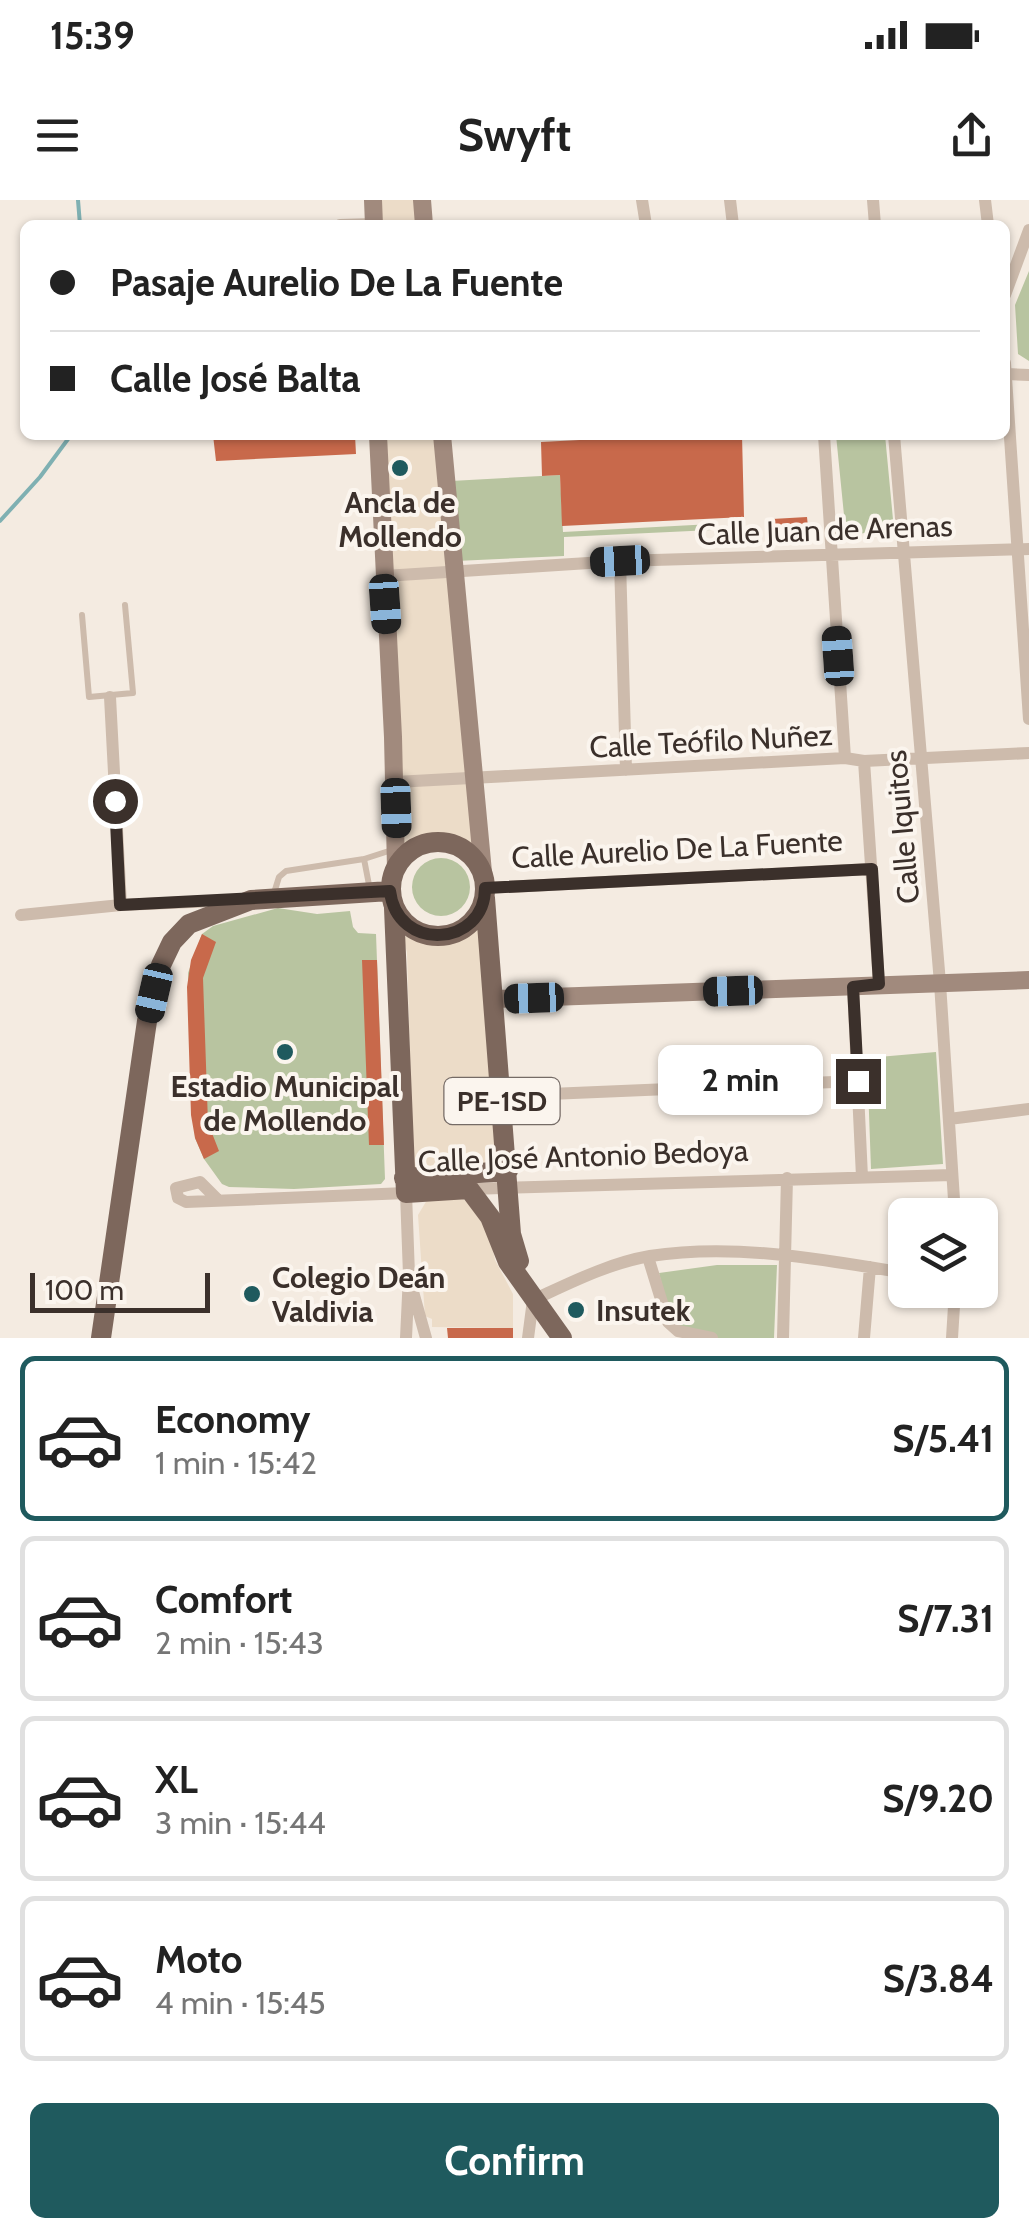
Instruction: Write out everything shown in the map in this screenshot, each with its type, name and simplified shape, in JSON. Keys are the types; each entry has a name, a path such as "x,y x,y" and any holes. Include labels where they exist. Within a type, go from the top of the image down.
{"main road":[{"path":"385,897 408,926 442,936 464,928 474,919 484,886 466,851 443,842 416,847 396,858 385,897 405,1185 508,1180"},
{"name":"PE-1SD","path":"484,886 512,1234 534,1300"},
{"path":"101,1338 148,1022 161,965 172,942 188,924 251,900 385,897"},
{"name":"Calle José Antonio Bedoya","path":"405,1185 469,1189"},
{"path":"469,1189 490,1217 508,1262 562,1338"}],"street":[{"path":"1010,281 1029,230"},
{"path":"1010,409 1024,549 1029,719"},
{"path":"378,440 396,858"},
{"path":"442,440 484,886"},
{"path":"824,440 845,758"},
{"name":"Calle Iquitos","path":"894,440 940,983 954,1198"},
{"name":"Calle Juan de Arenas","path":"384,576 620,561 1024,549"},
{"path":"620,561 626,770"},
{"path":"110,698 120,905"},
{"name":"Calle Teófilo Nuñez","path":"395,782 845,758 864,761 1029,753"},
{"path":"864,761 879,984"},
{"name":"Calle Aurelio De La Fuente","path":"484,886 872,869"},
{"path":"21,914 251,900"},
{"path":"494,1000 1029,980"},
{"path":"853,987 862,1178"},
{"path":"502,1096 858,1081"},
{"path":"949,1118 1029,1109"},
{"name":"Calle José Antonio Bedoya","path":"469,1189 508,1180 952,1175"},
{"path":"783,1338 787,1178"},
{"path":"405,1185 409,1275 406,1338"},
{"name":"Calle José Antonio Bedoya","path":"217,1199 405,1185"},
{"path":"528,1338 534,1300 590,1274 648,1257 786,1254 888,1270"},
{"path":"648,1257 672,1327 712,1338"},
{"path":"864,1338 870,1267"},
{"path":"409,1275 426,1338"},
{"path":"952,1338 954,1308"}],"lane":[{"path":"82,615 89,697 133,693 125,604"},
{"path":"273,898 278,878 286,871 396,858"},
{"path":"364,859 385,897"}],"green space":[{"path":"1029,271 1029,361 1018,354 1015,305"},
{"path":"836,440 885,440 894,530 846,535"},
{"path":"560,475 563,532 712,524 712,530 564,537 564,556 456,561 451,481"},
{"path":"441,858 461,867 470,887 461,907 441,916 421,907 412,887 421,867"},
{"name":"Estadio Municipal de Mollendo","path":"278,908 317,914 350,911 358,933 376,934 385,1179 381,1184 294,1189 229,1187 222,1184 204,1159 195,1138 188,973 202,934 213,926"},
{"path":"936,1052 943,1164 871,1169 867,1058"},
{"path":"717,1265 777,1265 774,1338 707,1338 672,1326 659,1273"}],"shaded area":[{"path":"373,200 422,200 424,220 374,220"},
{"path":"378,440 442,440 477,862 459,847 443,842 416,847 400,860"},
{"path":"475,930 500,1162 413,1170 407,952 403,939 407,934 443,943"},
{"path":"459,1195 474,1209 490,1234 495,1260 513,1294 513,1328 432,1327 432,1319 425,1316 418,1215 427,1200"}],"building":[{"path":"214,440 355,440 356,454 216,461"},
{"path":"742,440 744,517 562,526 560,475 542,476 541,442"},
{"path":"807,517 809,537 773,540 772,519"},
{"path":"202,934 216,942 203,978 208,1123 219,1151 204,1159 191,1115 187,987 191,960"},
{"path":"362,960 377,960 384,1145 369,1145"},
{"path":"447,1328 513,1328 513,1338 448,1338"}],"waterway":[{"path":"78,200 80,220"},
{"path":"0,521 67,440"}],"place":[{"name":"Ancla de Mollendo","path":"400,468"},
{"name":"Estadio Municipal de Mollendo","path":"285,1052"},
{"name":"Colegio Deán Valdivia","path":"252,1294"},
{"name":"Insutek","path":"576,1310"}],"route":[{"path":"115,801 120,905 390,891 400,918 429,935 442,936 464,928 480,909 485,888 872,869 879,984 853,987 858,1081"}]}
